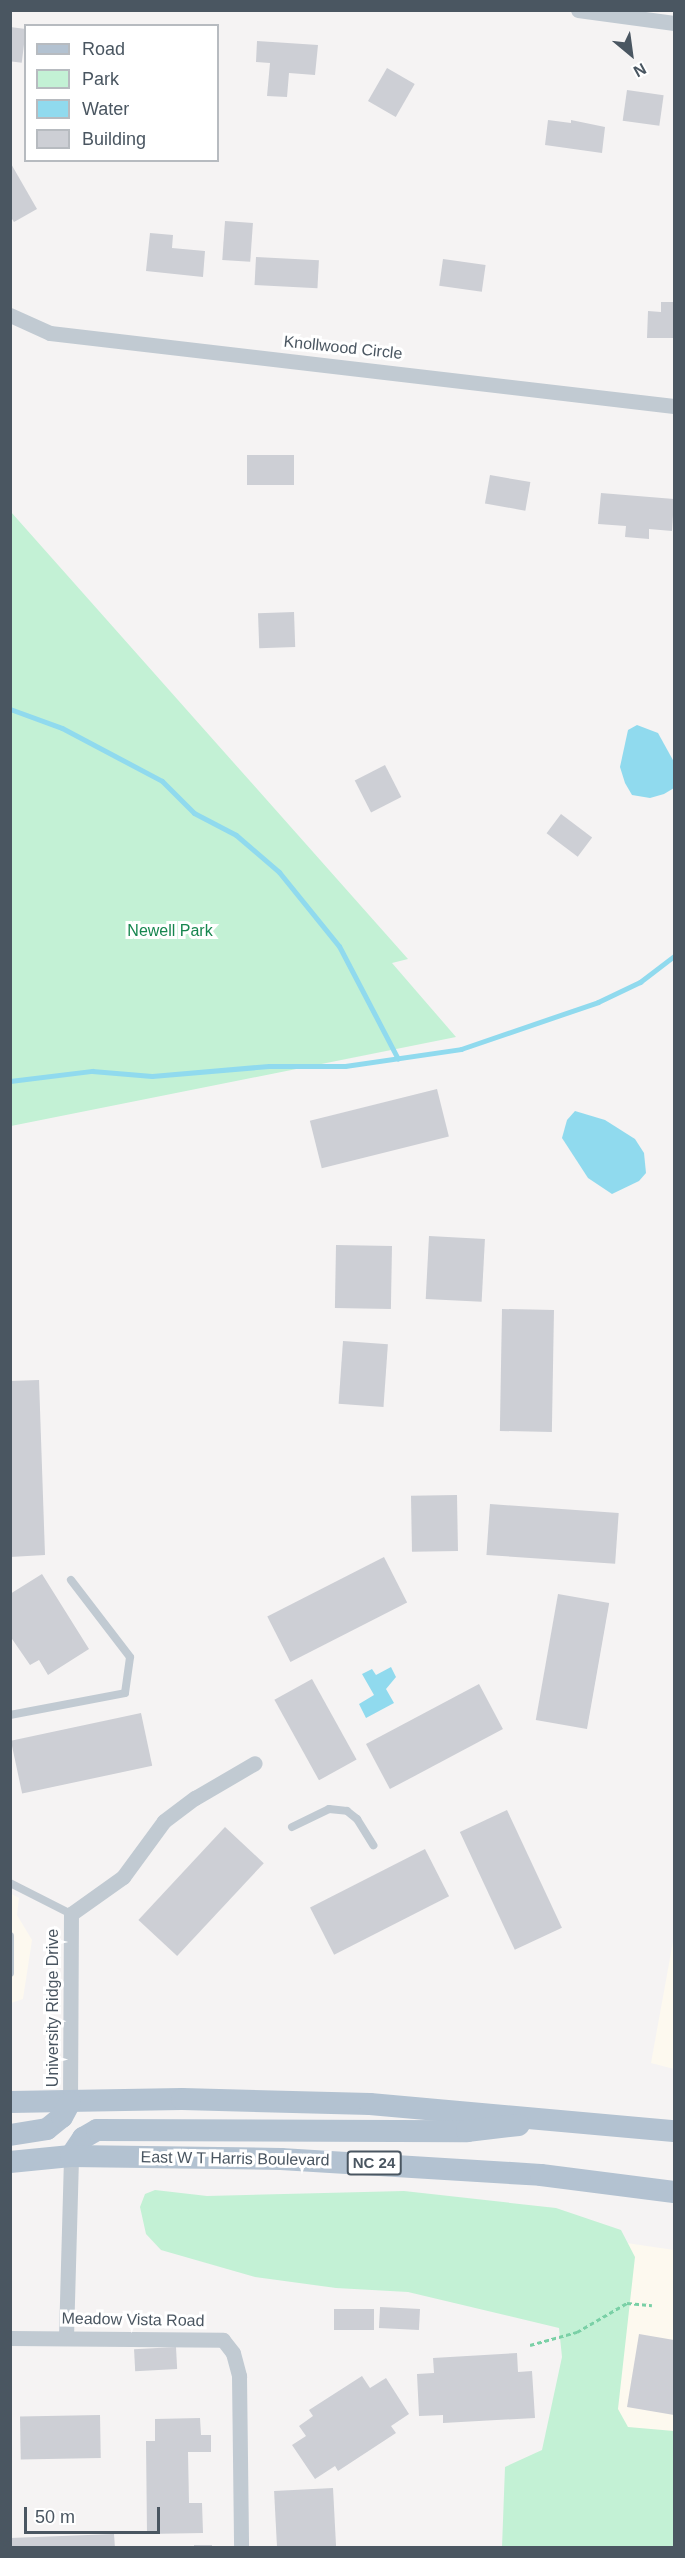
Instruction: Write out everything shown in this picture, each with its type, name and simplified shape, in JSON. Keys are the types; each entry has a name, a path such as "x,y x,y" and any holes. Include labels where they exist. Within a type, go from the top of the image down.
{"main road":[{"path":"10,2102 290,2101 571,2120 675,2131"},
{"path":"10,2135 47,2129 62,2117 70,2102"},
{"path":"72,2156 83,2138 97,2130 467,2130 571,2120"},
{"name":"East W T Harris Boulevard","path":"10,2162 72,2156 412,2165 541,2175 675,2192"}],"street":[{"path":"578,10 628,14 675,23"},
{"name":"Knollwood Circle","path":"10,315 50,333 675,406"},
{"name":"University Ridge Drive","path":"70,2102 71,1914 123,1876 164,1821 195,1798 255,1763"},
{"path":"66,2337 72,2156"},
{"name":"Meadow Vista Road","path":"10,2338 223,2340 233,2353 239,2376 241,2547"}],"lane":[{"path":"10,1715 125,1693 130,1658 71,1580"},
{"path":"292,1827 329,1809 347,1811 357,1819 373,1845"},
{"name":"University Ridge Drive","path":"10,1883 71,1914"},
{"path":"10,1936 10,1973"}],"path":[{"path":"530,2345 586,2328 627,2303 652,2305"}],"shaded area":[{"path":"10,1893 19,1898 17,1915 32,1940 23,1999 11,2003"},
{"path":"674,1936 674,2069 651,2063"},
{"path":"613,2241 674,2250 674,2547 560,2548"}],"green space":[{"name":"Newell Park","path":"11,512 408,959 392,963 456,1037 11,1126"},
{"path":"155,2190 207,2196 404,2191 556,2208 621,2230 635,2257 618,2409 628,2427 674,2431 674,2547 502,2547 505,2467 542,2450 562,2357 559,2328 408,2292 336,2288 255,2277 161,2250 146,2234 140,2207 145,2194"}],"water":[{"path":"637,725 658,733 674,762 674,788 650,798 632,795 620,767 628,730"},
{"path":"575,1111 605,1120 635,1139 644,1153 646,1173 639,1181 612,1194 588,1178 562,1138 567,1120"},
{"path":"391,1667 396,1677 386,1689 394,1703 366,1718 359,1704 374,1695 362,1674 372,1669 376,1675"}],"building":[{"path":"10,27 24,29 22,63 10,61"},
{"path":"257,41 318,45 315,75 289,73 287,97 267,96 270,63 256,62"},
{"path":"387,68 415,84 396,117 368,101"},
{"path":"627,90 664,95 659,126 623,121"},
{"path":"548,120 571,123 571,120 605,127 602,153 545,145"},
{"path":"10,162 37,209 14,222 10,216"},
{"path":"225,221 253,223 250,262 222,260"},
{"path":"150,233 173,235 172,248 205,251 203,277 146,271"},
{"path":"256,257 319,260 317,288 255,285"},
{"path":"443,259 486,265 482,292 439,286"},
{"path":"661,302 674,302 674,338 647,338 648,311 661,312"},
{"path":"247,455 294,455 294,485 247,485"},
{"path":"490,475 530,482 525,511 485,504"},
{"path":"601,493 674,499 672,531 649,529 649,539 625,537 626,526 598,524"},
{"path":"294,612 295,647 259,648 258,613"},
{"path":"385,765 401,797 371,813 355,780"},
{"path":"561,814 592,837 578,857 547,833"},
{"path":"437,1089 449,1137 322,1168 310,1121"},
{"path":"429,1236 485,1239 482,1302 426,1299"},
{"path":"336,1245 392,1246 391,1309 335,1308"},
{"path":"502,1309 554,1310 552,1432 500,1431"},
{"path":"343,1341 388,1344 383,1407 339,1404"},
{"path":"39,1380 45,1555 10,1557 10,1381"},
{"path":"457,1495 458,1551 412,1552 411,1496"},
{"path":"490,1504 619,1513 615,1564 486,1555"},
{"path":"384,1557 407,1602 290,1662 267,1616"},
{"path":"42,1574 89,1649 48,1675 39,1660 30,1665 10,1636 10,1594"},
{"path":"558,1594 609,1603 587,1729 536,1720"},
{"path":"312,1679 357,1759 319,1780 274,1700"},
{"path":"479,1684 503,1729 390,1789 366,1744"},
{"path":"141,1713 152,1766 22,1793 11,1741"},
{"path":"507,1810 562,1928 515,1950 460,1832"},
{"path":"225,1827 264,1863 177,1956 138,1920"},
{"path":"425,1849 449,1896 334,1955 310,1908"},
{"path":"380,2307 420,2309 419,2330 379,2328"},
{"path":"334,2309 374,2309 374,2330 334,2330"},
{"path":"639,2334 674,2340 674,2415 627,2407"},
{"path":"176,2347 177,2369 135,2371 134,2349"},
{"path":"517,2353 518,2372 532,2371 535,2418 443,2423 443,2415 419,2416 417,2374 434,2373 433,2358"},
{"path":"362,2376 370,2388 386,2378 409,2414 391,2426 396,2433 338,2471 335,2466 315,2479 292,2445 306,2436 299,2426 313,2416 309,2410"},
{"path":"100,2415 101,2458 21,2459 20,2416"},
{"path":"200,2418 201,2435 211,2435 211,2452 188,2452 189,2503 202,2503 203,2533 147,2534 146,2441 155,2441 155,2419"},
{"path":"333,2488 336,2548 277,2548 274,2491"},
{"path":"114,2534 115,2548 10,2548 10,2538"},
{"path":"194,2545 212,2545 212,2548 194,2548"}],"waterway":[{"path":"10,709 62,728 162,781 194,813 236,835 279,872 339,946 398,1059"},
{"path":"10,1081 92,1071 152,1076 269,1066 345,1066 461,1049 598,1002 640,982 674,956"}]}
